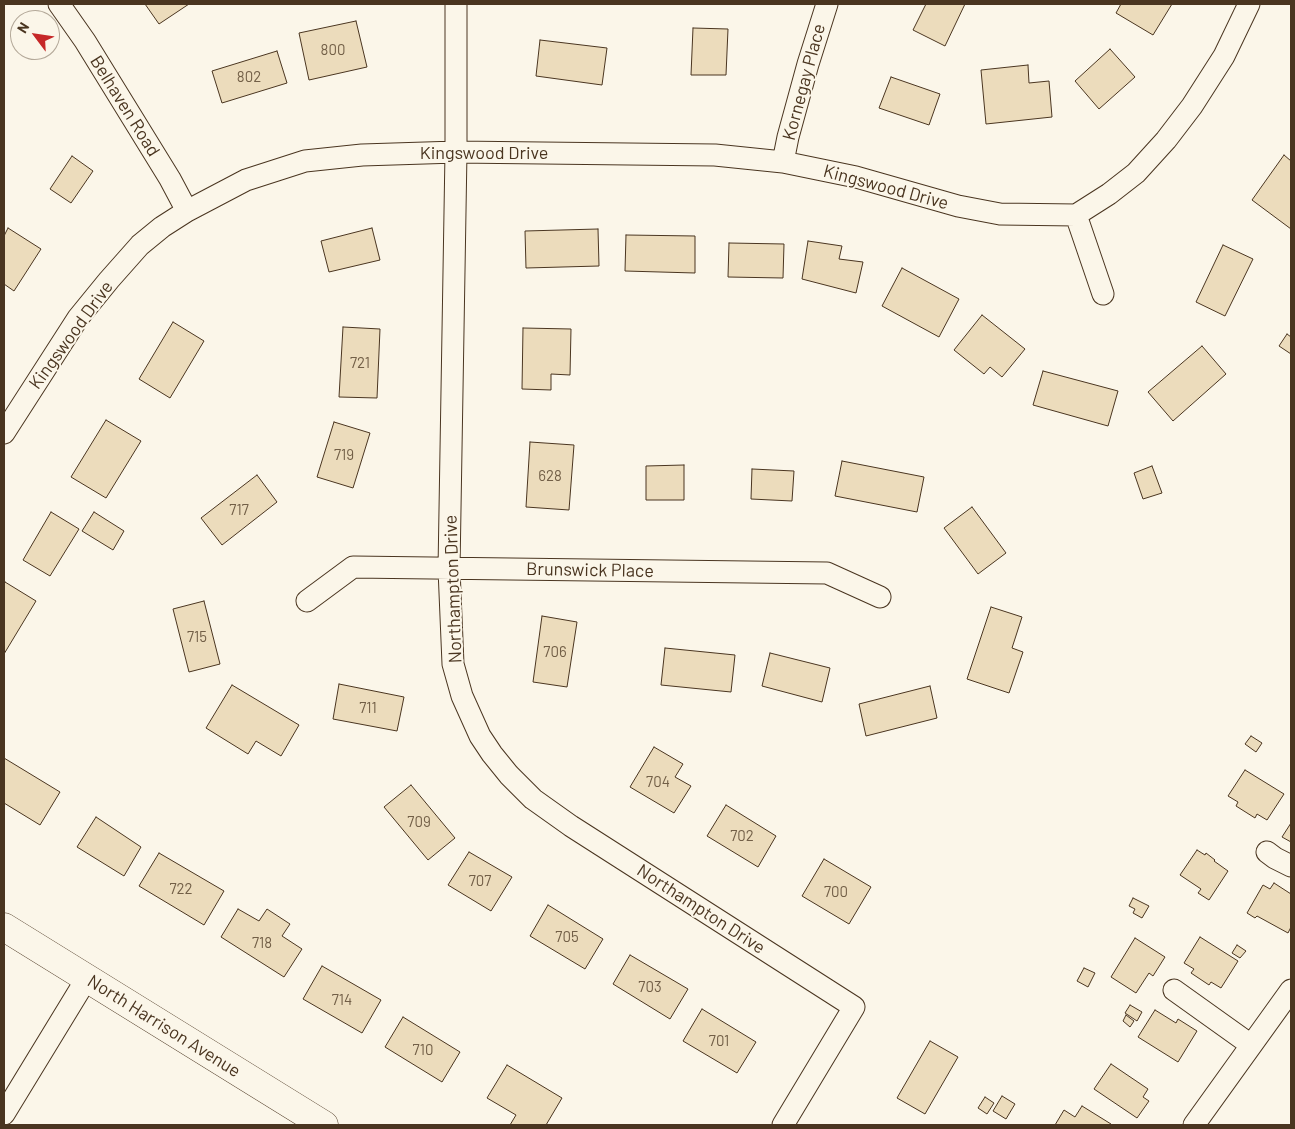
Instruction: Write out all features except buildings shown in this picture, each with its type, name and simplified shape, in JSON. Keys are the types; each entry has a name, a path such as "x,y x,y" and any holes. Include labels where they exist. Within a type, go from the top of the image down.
{"main road":[{"name":"North Harrison Avenue","path":"4,927 324,1125"}],"street":[{"name":"Belhaven Road","path":"60,4 170,179 187,211"},
{"name":"Northampton Drive","path":"456,4 456,152 449,569 453,664 462,696 480,736 509,775 533,799 571,826 854,1007 784,1125"},
{"name":"Kornegay Place","path":"783,162 788,137 826,4"},
{"path":"1103,294 1076,215 1109,194 1136,172 1166,140 1192,106 1224,56 1250,4"},
{"name":"Kingswood Drive","path":"4,433 78,318 140,245 162,227 187,211 246,180 306,161 362,154 456,152 715,155 783,162 856,178 958,206 991,213 1038,216 1076,215"},
{"name":"Brunswick Place","path":"307,602 353,567 827,573 880,597"},
{"path":"1267,852 1291,866"},
{"path":"4,1114 87,978"},
{"path":"1174,990 1251,1045"},
{"path":"1194,1125 1291,990"}]}
